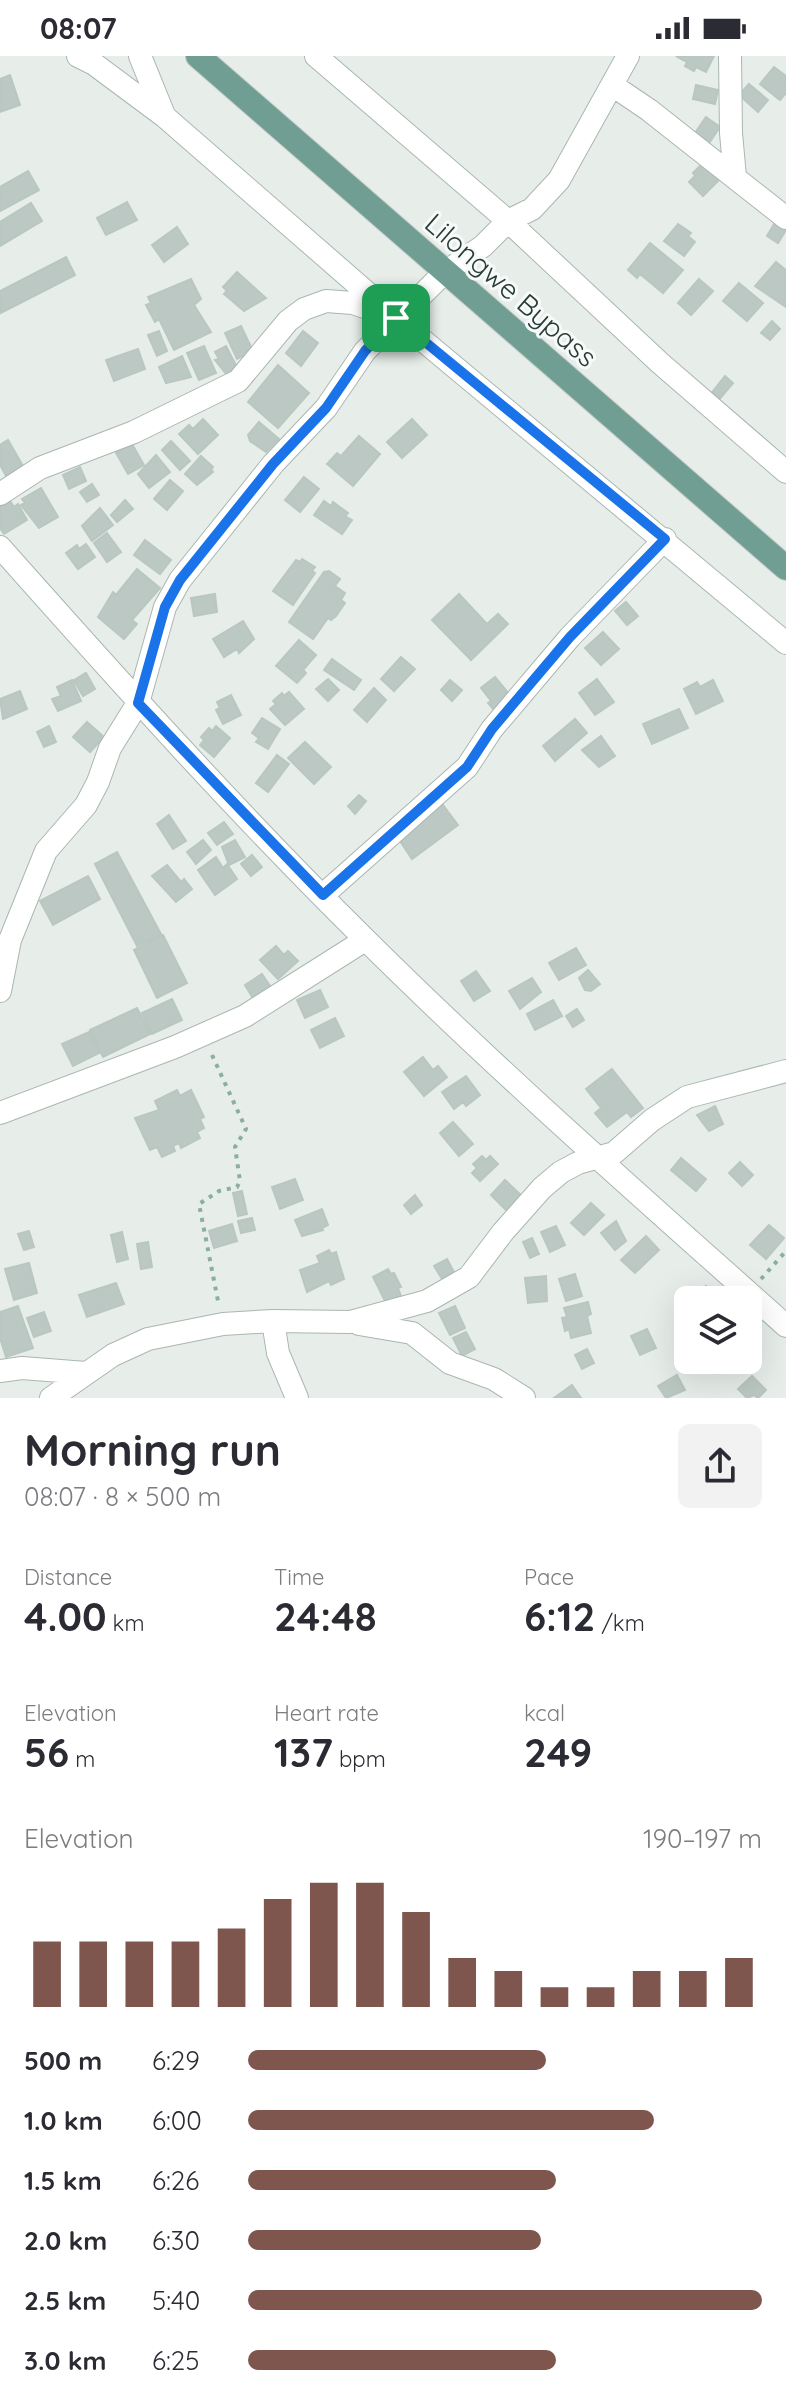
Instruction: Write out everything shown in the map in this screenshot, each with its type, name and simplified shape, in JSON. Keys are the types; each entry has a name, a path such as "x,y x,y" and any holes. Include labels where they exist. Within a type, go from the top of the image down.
{"main road":[{"name":"Lilongwe Bypass","path":"198,56 786,568"}],"street":[{"path":"78,56 94,64 164,116 396,318 665,539 786,643"},
{"path":"140,56 164,116"},
{"path":"316,56 508,221 649,353 786,472"},
{"path":"0,991 10,940 46,851 86,805 110,748 138,703 165,607 180,580 273,464 326,408 365,351 396,318 444,273 483,246 508,221 532,209 559,180 628,56"},
{"path":"730,56 735,177"},
{"path":"612,85 786,218"},
{"path":"0,494 40,468 134,432 238,381 288,321 304,309 326,301 353,303 396,318"},
{"path":"323,895 467,767 492,729 570,637 665,539"},
{"path":"0,547 138,703 365,940 557,1123 742,1286"},
{"path":"0,1113 245,1016 365,940"},
{"path":"350,1322 427,1301 469,1277 542,1188 578,1163 614,1153 652,1120 687,1097 786,1071"},
{"path":"762,1304 786,1326"},
{"path":"273,1321 278,1353 297,1398"},
{"path":"51,1398 86,1373 148,1339 223,1324 273,1321 350,1322 412,1333 450,1363 494,1379 524,1398"},
{"path":"0,1371 22,1368 86,1373"}],"path":[{"path":"202,1034 246,1129 235,1147 240,1181 237,1187 219,1191 199,1204 223,1324"},
{"path":"754,1286 786,1251"}],"building":[{"path":"676,56 714,56 706,72 696,67 694,71 685,66 687,62"},
{"path":"774,67 786,76 786,93 780,100 760,84"},
{"path":"10,75 20,105 0,112 0,79"},
{"path":"749,84 768,100 758,112 739,95"},
{"path":"696,85 718,90 715,104 693,99"},
{"path":"706,117 720,127 707,146 693,136"},
{"path":"703,163 719,180 703,196 689,182"},
{"path":"28,171 39,190 0,211 0,187"},
{"path":"127,202 137,220 106,235 97,218"},
{"path":"31,203 42,221 0,246 0,222"},
{"path":"678,224 691,233 688,236 695,242 684,256 664,241"},
{"path":"774,224 786,230 778,243 767,236"},
{"path":"177,227 188,244 164,262 152,245"},
{"path":"650,243 683,270 663,293 640,274 637,278 628,270"},
{"path":"66,257 75,275 1,313 0,291"},
{"path":"776,262 786,270 786,307 755,286"},
{"path":"237,272 266,298 244,311 224,294 227,291 223,287"},
{"path":"191,279 201,299 194,305 211,332 174,350 159,319 155,322 146,305 151,303 148,297"},
{"path":"699,279 713,291 691,315 678,303"},
{"path":"739,283 763,303 747,321 723,301"},
{"path":"772,321 780,329 770,340 761,333"},
{"path":"241,326 253,351 237,359 225,333"},
{"path":"159,331 167,351 157,356 148,335"},
{"path":"303,331 318,343 301,366 286,353"},
{"path":"204,346 216,373 199,380 187,353"},
{"path":"226,346 238,369 227,375 215,360 219,359 215,352"},
{"path":"138,349 145,369 114,381 106,360"},
{"path":"182,356 191,377 166,383 159,367"},
{"path":"278,365 309,393 278,428 248,402"},
{"path":"725,376 733,383 718,401 710,395"},
{"path":"203,419 218,435 198,454 179,434 189,425 193,429"},
{"path":"412,419 427,435 402,458 387,442"},
{"path":"259,422 279,439 266,452 250,441 248,435"},
{"path":"359,436 380,454 353,486 327,464 337,453 341,456"},
{"path":"8,440 27,473 10,483 0,465 0,445"},
{"path":"171,441 190,461 180,470 162,450"},
{"path":"132,444 144,465 128,474 116,453"},
{"path":"156,455 170,472 149,488 138,474"},
{"path":"201,456 213,467 213,472 197,485 185,474"},
{"path":"80,467 86,481 69,489 63,475"},
{"path":"304,477 319,489 300,512 285,500"},
{"path":"170,480 183,491 167,510 154,499"},
{"path":"92,484 99,495 87,502 80,492"},
{"path":"41,488 58,517 39,528 21,505 25,503 22,499"},
{"path":"8,498 14,507 18,504 27,520 4,534 0,528 0,503"},
{"path":"125,500 133,509 117,522 111,515"},
{"path":"324,501 331,506 333,502 352,520 342,534 314,515"},
{"path":"100,508 113,525 92,541 82,526"},
{"path":"107,533 121,552 107,562 94,543"},
{"path":"145,540 171,560 160,574 134,555"},
{"path":"86,544 95,557 78,569 66,553 77,545 79,549"},
{"path":"302,559 315,567 312,571 315,573 293,605 273,591 296,560 300,562"},
{"path":"137,569 160,588 132,620 137,624 124,639 98,617 113,592 116,595"},
{"path":"329,571 340,579 335,586 345,593 341,600 345,603 336,616 331,620 328,618 313,639 289,622 324,572"},
{"path":"215,594 217,612 194,616 191,598"},
{"path":"459,594 487,624 498,614 508,624 471,660 432,620"},
{"path":"626,602 638,616 627,625 615,611"},
{"path":"243,621 254,639 239,653 237,649 224,657 213,639"},
{"path":"603,632 619,649 601,665 585,648"},
{"path":"299,640 316,655 297,683 276,666"},
{"path":"401,657 415,669 394,691 381,679"},
{"path":"332,659 361,680 354,690 324,670"},
{"path":"86,673 95,689 83,696 74,680"},
{"path":"495,677 514,700 494,710 481,688"},
{"path":"328,679 339,690 328,701 316,689"},
{"path":"597,679 614,702 595,715 579,693"},
{"path":"72,680 81,701 58,711 52,699 61,696 57,687"},
{"path":"450,680 462,690 452,701 441,690"},
{"path":"713,680 723,701 696,714 684,689 697,682 700,687"},
{"path":"374,688 386,700 367,722 354,710"},
{"path":"20,691 27,709 3,719 0,699"},
{"path":"289,692 304,709 285,725 270,709 276,704 273,701 282,693 284,696"},
{"path":"231,695 241,715 223,724 216,710 220,708 217,702"},
{"path":"679,709 688,728 652,744 643,724"},
{"path":"262,718 280,729 268,749 256,742 259,738 252,733"},
{"path":"575,719 587,733 555,761 543,746"},
{"path":"87,722 104,737 90,752 73,737"},
{"path":"49,726 56,742 44,747 37,732"},
{"path":"216,726 230,738 214,757 200,745 204,740 201,737 209,728 212,731"},
{"path":"601,736 615,756 599,767 582,750"},
{"path":"305,742 331,767 314,784 288,758"},
{"path":"277,755 289,764 268,792 256,783"},
{"path":"359,795 366,801 355,814 348,806"},
{"path":"443,805 458,825 412,859 398,838"},
{"path":"169,815 186,841 173,849 157,824"},
{"path":"224,822 233,834 217,845 208,833"},
{"path":"203,840 211,850 196,864 187,852"},
{"path":"235,840 245,857 229,865 222,847"},
{"path":"117,852 161,934 137,946 95,864"},
{"path":"252,855 262,867 251,876 241,864"},
{"path":"216,857 223,868 227,864 237,879 215,895 198,870"},
{"path":"167,865 181,882 184,879 192,889 176,902 152,876"},
{"path":"88,876 100,899 53,925 40,901"},
{"path":"163,935 187,983 157,998 134,950"},
{"path":"276,946 284,955 288,951 298,961 278,979 260,960"},
{"path":"576,948 586,965 559,980 549,963"},
{"path":"588,970 600,984 591,991 585,990 579,978"},
{"path":"476,971 490,991 474,1001 461,981"},
{"path":"262,974 272,989 254,1000 245,985"},
{"path":"532,978 541,992 520,1009 509,991"},
{"path":"320,990 328,1007 305,1018 297,1000"},
{"path":"172,999 182,1020 152,1034 142,1013"},
{"path":"553,1000 562,1016 535,1030 527,1014"},
{"path":"137,1008 150,1034 103,1057 90,1030"},
{"path":"577,1009 584,1020 573,1027 566,1016"},
{"path":"335,1018 344,1036 320,1048 311,1030"},
{"path":"89,1032 99,1053 73,1066 62,1044"},
{"path":"423,1057 433,1070 438,1066 447,1077 424,1096 404,1072"},
{"path":"612,1069 643,1108 631,1117 627,1112 607,1127 595,1113 601,1108 586,1089"},
{"path":"466,1076 480,1095 466,1106 463,1102 454,1109 442,1092"},
{"path":"177,1090 180,1096 191,1090 204,1117 200,1119 204,1128 197,1132 200,1138 181,1148 179,1143 173,1146 175,1151 162,1157 157,1147 150,1150 135,1118 159,1110 155,1101"},
{"path":"715,1106 723,1124 709,1131 697,1115"},
{"path":"453,1122 473,1144 459,1156 440,1133"},
{"path":"482,1156 486,1160 490,1156 498,1164 480,1181 472,1173 477,1168 473,1164"},
{"path":"681,1158 706,1179 696,1191 671,1170"},
{"path":"740,1162 753,1175 742,1186 729,1173"},
{"path":"295,1179 303,1200 280,1209 272,1187"},
{"path":"505,1180 524,1198 509,1213 491,1195"},
{"path":"242,1191 247,1214 238,1216 233,1193"},
{"path":"415,1195 422,1205 411,1214 404,1205"},
{"path":"591,1203 604,1215 584,1235 571,1223"},
{"path":"322,1209 328,1225 323,1230 302,1236 295,1220"},
{"path":"252,1218 255,1230 241,1233 238,1221"},
{"path":"616,1221 626,1241 615,1250 601,1233"},
{"path":"232,1224 237,1241 214,1248 209,1231"},
{"path":"769,1225 784,1238 766,1259 750,1245"},
{"path":"556,1226 565,1245 550,1252 541,1232"},
{"path":"29,1231 34,1247 24,1250 18,1234"},
{"path":"122,1232 128,1259 117,1262 111,1235"},
{"path":"646,1236 659,1250 635,1273 621,1260"},
{"path":"532,1238 539,1254 530,1258 523,1242"},
{"path":"148,1242 152,1267 141,1269 137,1244"},
{"path":"329,1250 331,1254 336,1252 344,1279 331,1285 329,1281 307,1292 300,1270 320,1263 317,1256"},
{"path":"447,1259 454,1272 442,1279 434,1266"},
{"path":"29,1263 37,1293 14,1300 5,1269"},
{"path":"388,1269 391,1274 394,1273 401,1287 398,1288 401,1296 386,1303 373,1277"},
{"path":"575,1274 582,1296 566,1301 559,1279"},
{"path":"546,1276 547,1301 528,1303 525,1278"},
{"path":"116,1283 124,1304 87,1317 79,1295"},
{"path":"588,1302 591,1333 571,1338 569,1329 565,1331 562,1318 567,1317 564,1308"},
{"path":"18,1306 33,1348 6,1357 0,1338 0,1312"},
{"path":"455,1306 465,1328 450,1335 439,1313"},
{"path":"44,1312 51,1331 34,1337 27,1318"},
{"path":"647,1329 656,1348 640,1355 631,1336"},
{"path":"466,1332 475,1349 462,1356 453,1338"},
{"path":"587,1349 594,1363 582,1369 575,1355"},
{"path":"677,1375 685,1390 666,1398 658,1386"},
{"path":"752,1376 766,1390 758,1398 754,1395 747,1398 738,1389"},
{"path":"572,1385 581,1398 554,1398"}],"route":[{"path":"396,318 665,539 570,637 492,729 467,767 323,895 138,703 165,607 180,580 273,464 326,408 365,351 396,318"}]}
